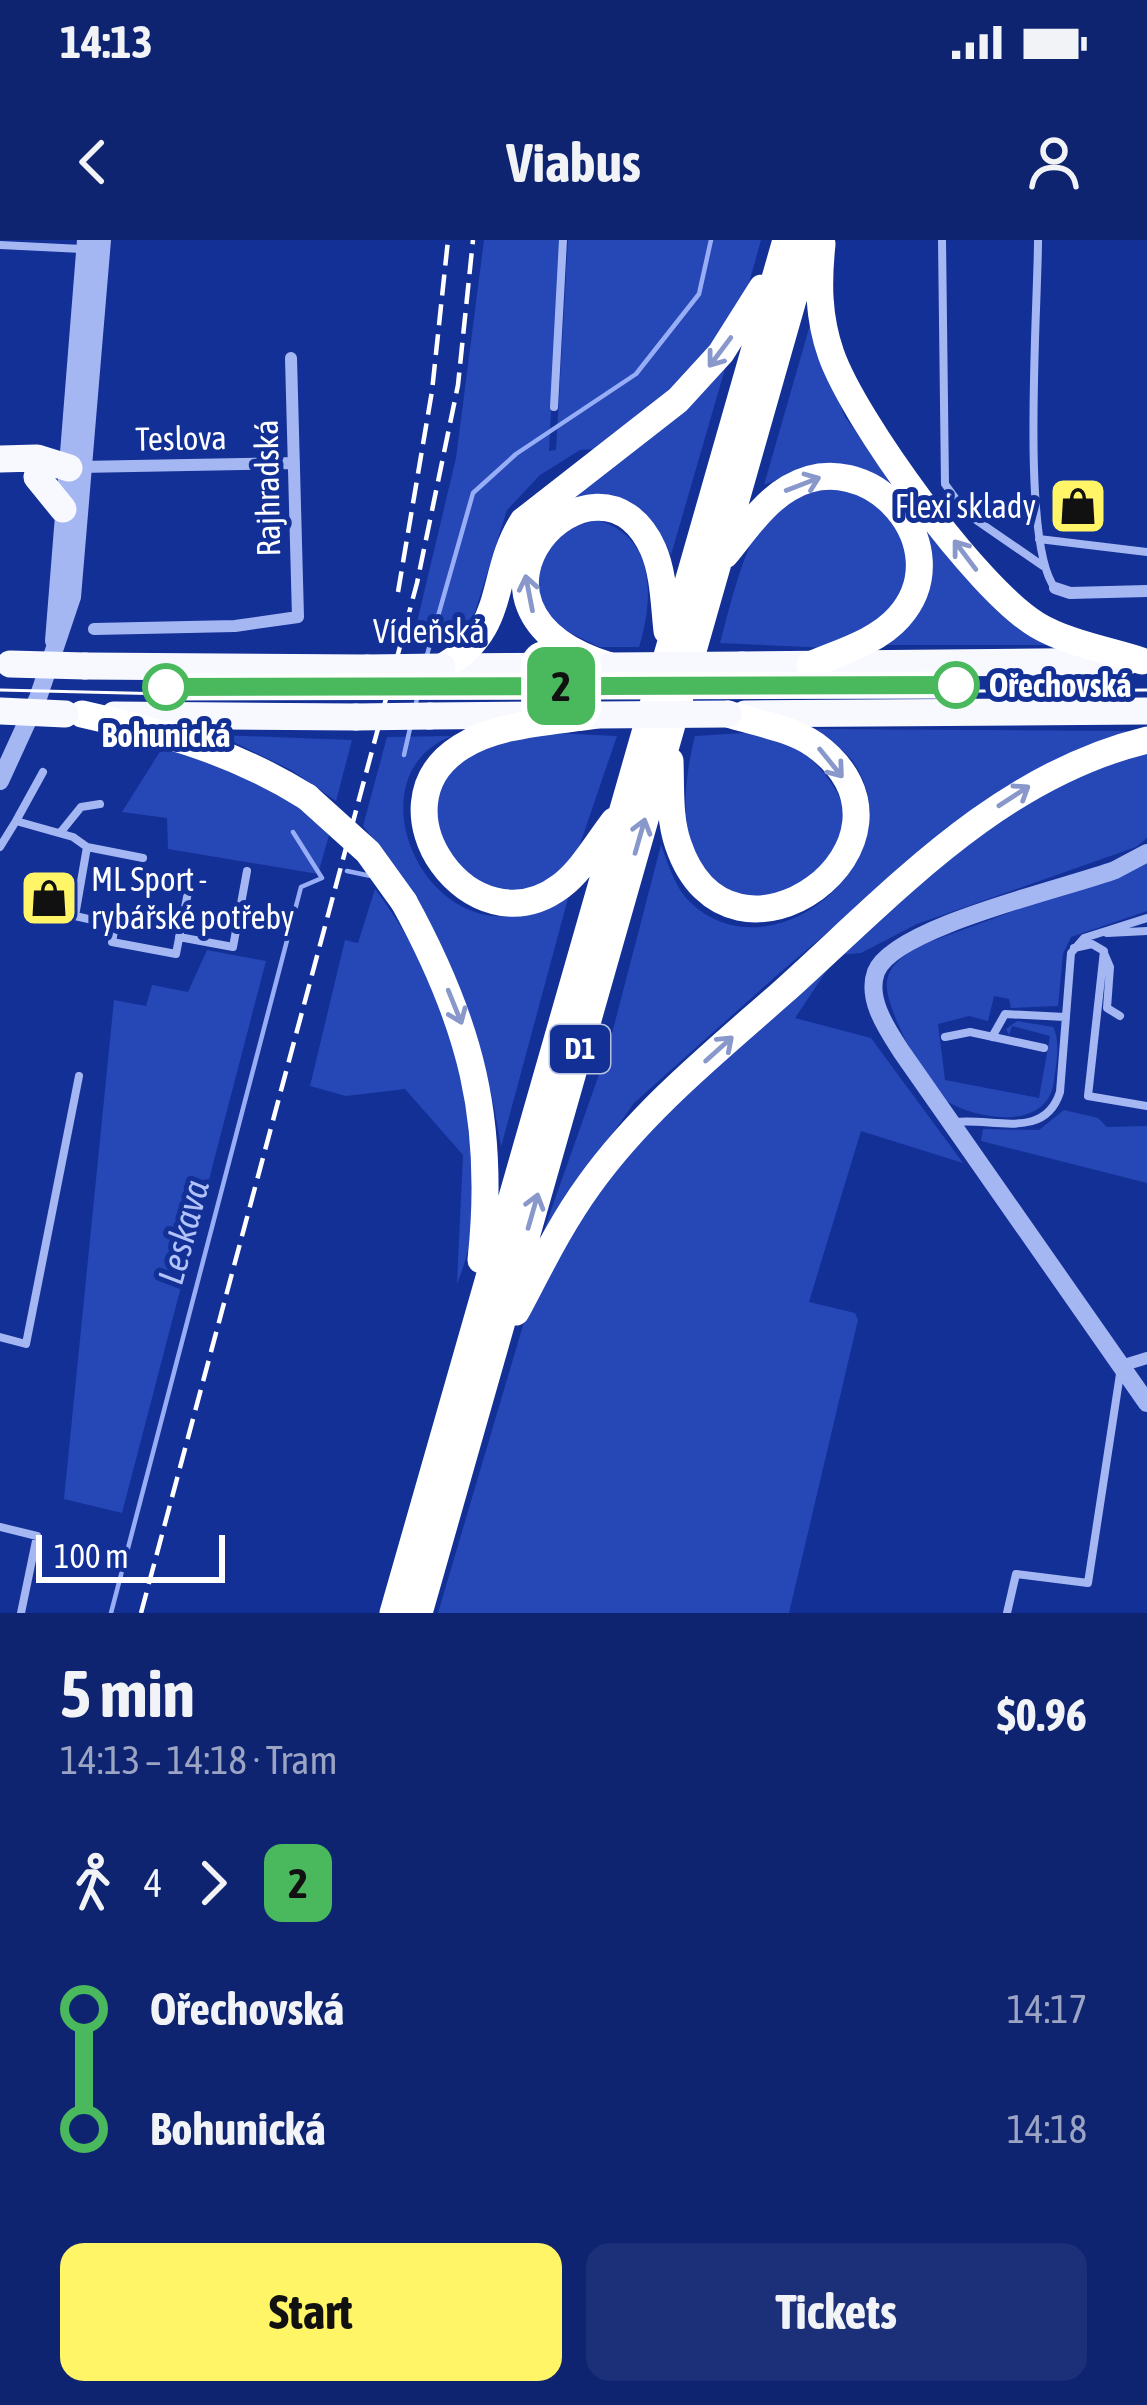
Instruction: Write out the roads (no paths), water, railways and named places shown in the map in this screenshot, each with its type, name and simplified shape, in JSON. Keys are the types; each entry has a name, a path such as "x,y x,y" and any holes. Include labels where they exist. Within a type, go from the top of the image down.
{"highway":[{"name":"D1","path":"393,1613 478,1361 670,734 810,240"},
{"path":"823,240 819,304 839,374 856,407 973,566 1039,626 1144,661"},
{"name":"D1","path":"419,1613 478,1361 623,808 784,247"},
{"path":"442,667 488,626 508,548 523,521 662,414 704,374 784,247"},
{"path":"37,468 68,438"},
{"path":"0,459 37,468 63,509"},
{"path":"0,476 76,467"},
{"path":"719,562 772,501 810,479 852,478 877,487 898,506 918,552 910,600 883,631 810,665"},
{"path":"610,666 557,640 535,618 526,597 525,575 533,544 554,520 574,510 616,512 643,532 657,561 669,647"},
{"name":"Vídeňská","path":"5,664 367,668 1144,661"},
{"path":"1,711 356,717 1147,711"},
{"path":"74,714 251,762 307,797 368,852 404,902 463,1027 483,1114 485,1218 478,1361"},
{"path":"670,734 675,834 691,871 717,895 741,905 793,904 826,883 842,862 853,827 847,785 829,757 808,741 728,714"},
{"path":"597,715 502,732 461,747 433,779 427,834 444,870 464,889 487,899 519,902 566,882 623,808"},
{"path":"478,1361 575,1206 662,1102 979,820 1054,773 1147,740"}],"street":[{"path":"55,646 63,509 76,467 68,438 94,245"},
{"path":"0,781 26,731 72,597 76,467 94,245"},
{"name":"Rajhradská","path":"94,629 235,626 298,616 291,358"},
{"name":"Teslova","path":"76,467 293,463"},
{"path":"1054,588 1070,593 1147,591"},
{"path":"1147,853 1085,881 908,941 881,964 874,988 881,1017 949,1123 1147,1402"},
{"path":"1121,1366 1147,1358"}],"lane":[{"path":"554,407 563,240"},
{"path":"942,240 945,484 966,513 1043,566"},
{"path":"1038,240 1039,539 1043,566 1054,588"},
{"path":"0,245 94,245"},
{"path":"1039,539 1147,552"},
{"path":"0,847 43,772"},
{"path":"60,833 81,807 100,804"},
{"path":"16,821 60,833 87,848 142,858"},
{"path":"87,848 75,916 115,926 112,942 176,954 188,892"},
{"path":"179,937 233,946 247,872"},
{"path":"949,1123 1028,1124 1053,1110 1060,1092 1073,949 1095,934 1147,918"},
{"path":"1095,934 1147,931"},
{"path":"1073,949 1092,944 1104,951 1110,967 1107,1008 1120,1016"},
{"path":"1104,951 1088,1096 1147,1106"},
{"path":"992,1036 1005,1014 1065,1017"},
{"path":"945,1036 970,1032 1044,1048"},
{"path":"0,1337 26,1343 79,1076"},
{"path":"1007,1613 1016,1574 1088,1583 1121,1366"},
{"path":"0,1527 38,1535 21,1613"}],"waterway":[{"name":"Leskava","path":"427,655 473,493 516,454 636,374 699,294 711,240"},
{"name":"Leskava","path":"415,707 422,678"},
{"name":"Leskava","path":"404,755 411,724"},
{"name":"Leskava","path":"111,1613 301,887 322,878 293,832"},
{"name":"Leskava","path":"347,871 371,876"}],"tram line":[{"name":"2","path":"166,687 956,685"},
{"path":"0,690 253,696 1147,690"}],"railway":[{"path":"398,592 432,391 448,240"},
{"path":"141,1613 417,583 458,385 473,240"}],"place":[{"name":"Flexi sklady","path":"1078,506"},
{"name":"Ořechovská","path":"956,685"},
{"name":"Bohunická","path":"166,687"},
{"name":"ML Sport - rybářské potřeby","path":"49,898"}]}
